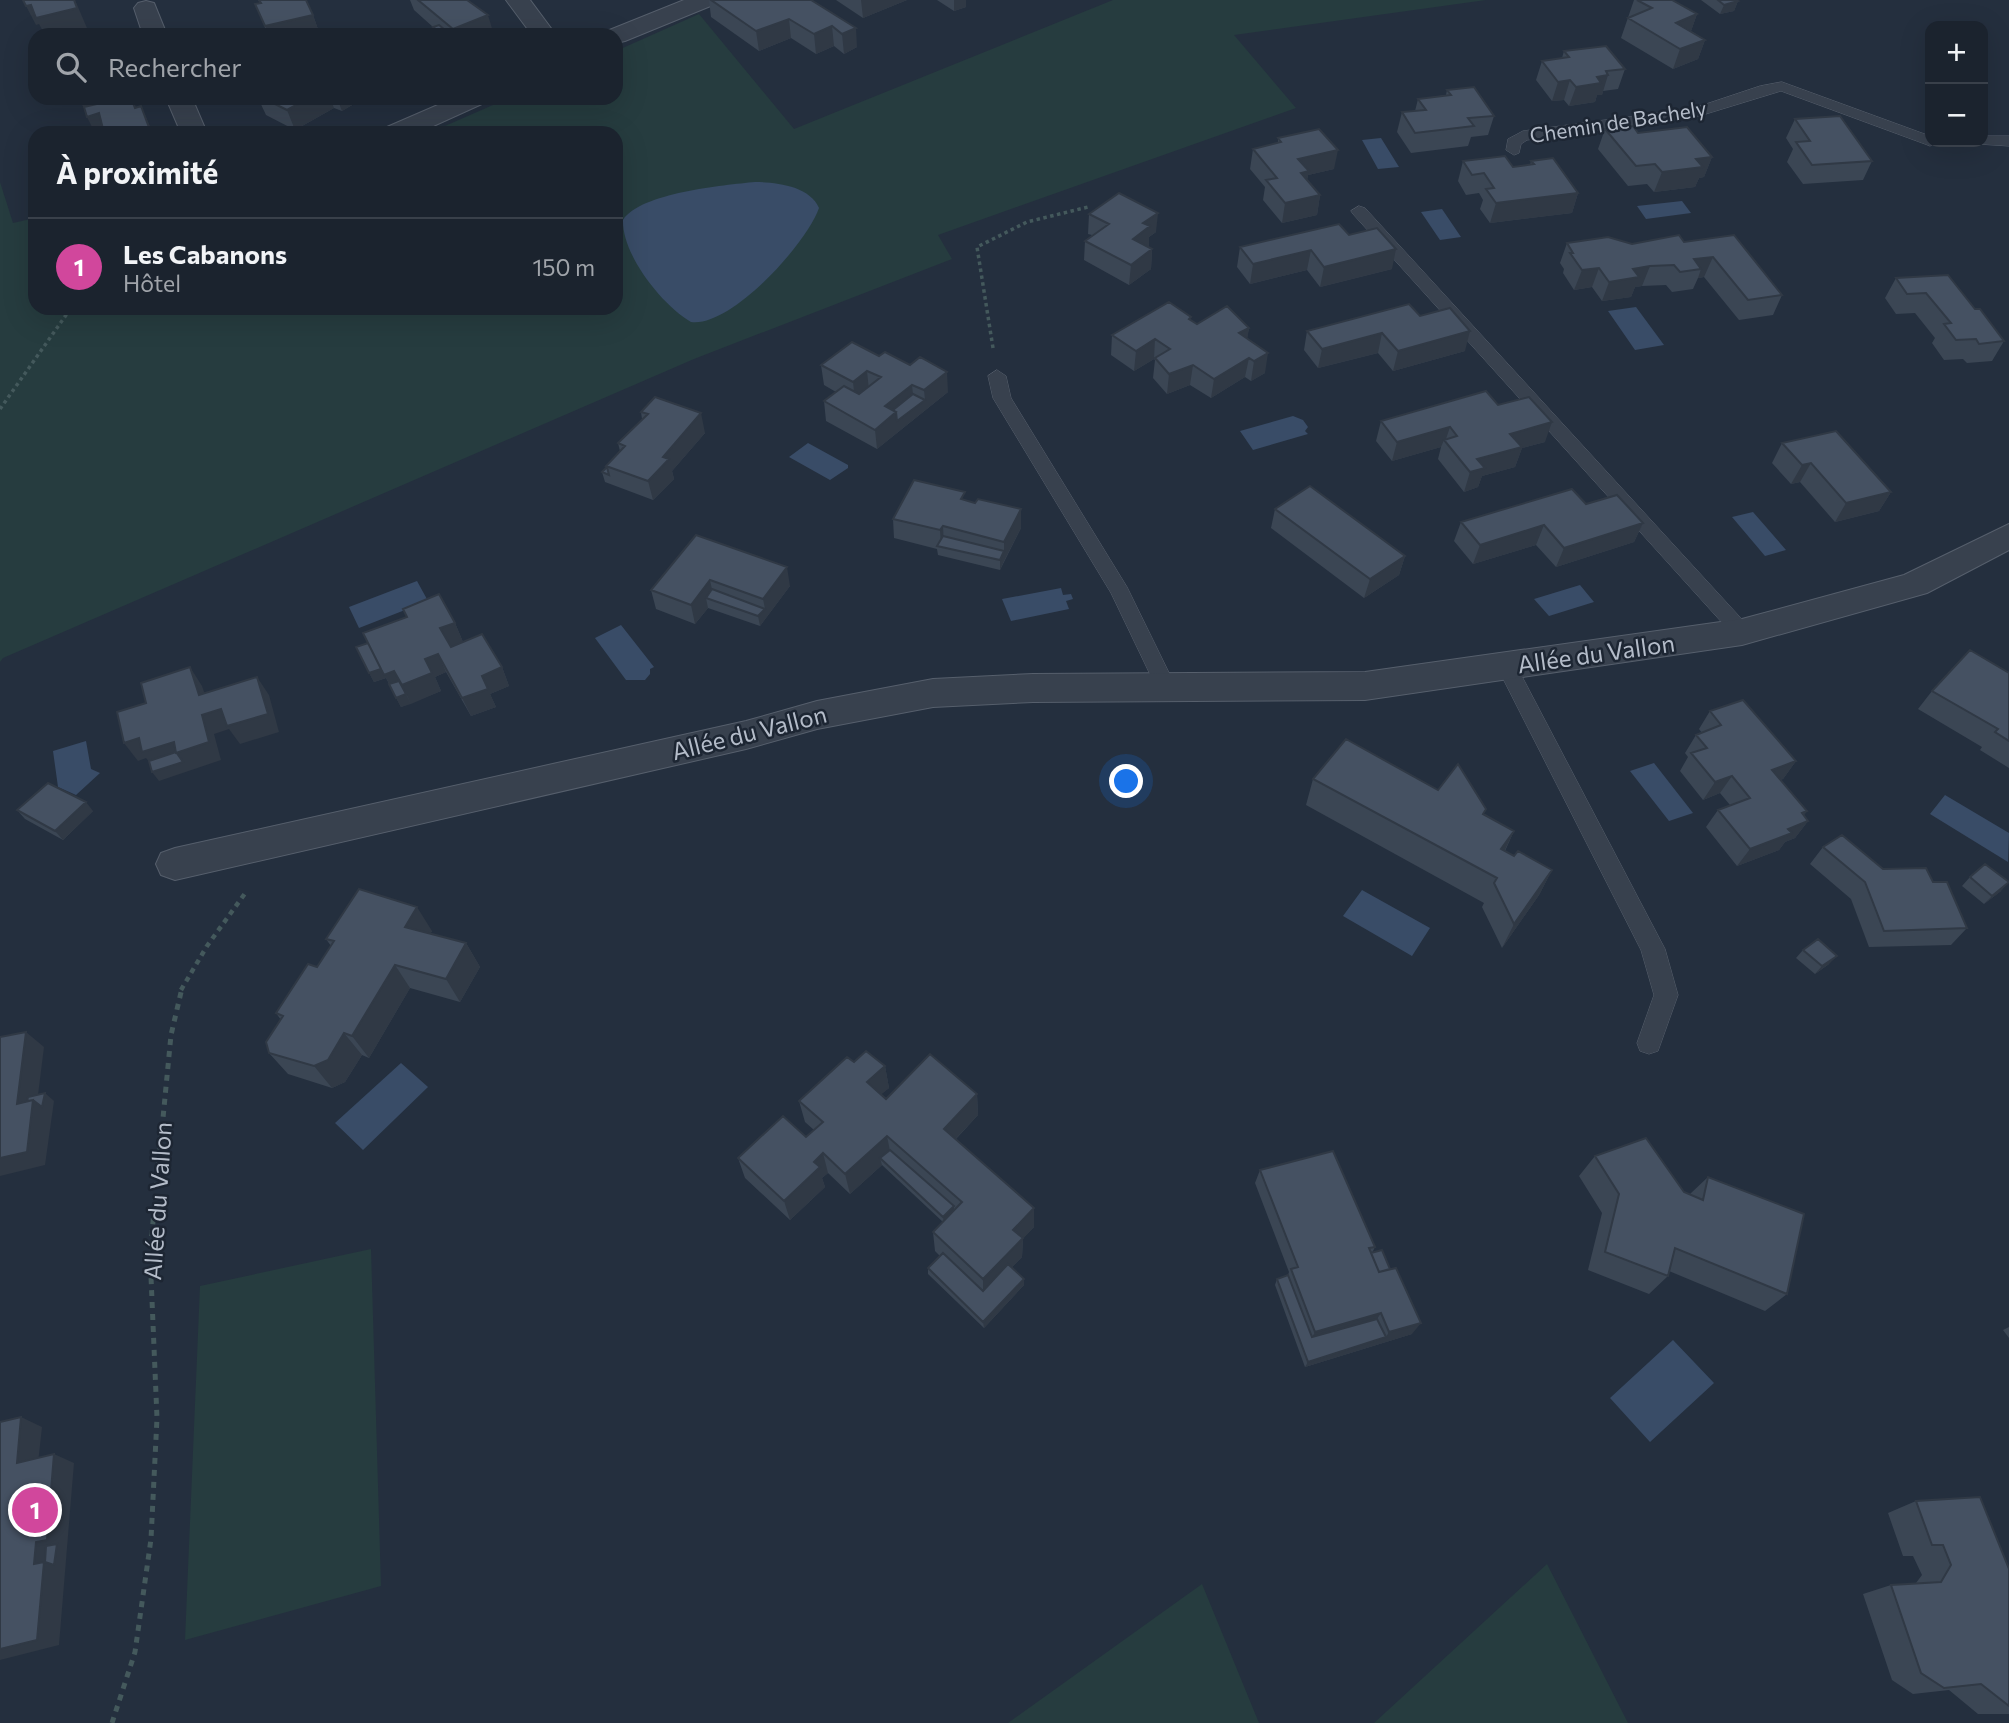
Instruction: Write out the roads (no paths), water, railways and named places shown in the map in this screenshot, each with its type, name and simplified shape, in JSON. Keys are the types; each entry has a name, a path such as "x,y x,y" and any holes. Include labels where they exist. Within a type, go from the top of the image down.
{"street":[{"path":"518,0 539,28"},
{"path":"623,33 705,0"},
{"path":"146,8 153,28"},
{"path":"182,105 191,126"},
{"path":"412,126 459,105"},
{"name":"Allée du Vallon","path":"175,864 747,735 817,715 933,693 1045,687 1365,686 1742,632 1915,584 2009,536"}],"lane":[{"name":"Chemin de Bachely","path":"1514,150 1513,142 1523,136 1696,112 1765,89 1783,86 1925,139"},
{"path":"1988,141 2009,141"},
{"path":"1359,211 1742,632"},
{"path":"998,376 1002,398 1120,592 1166,687"},
{"path":"1506,665 1653,949 1666,995 1649,1043"}],"water":[{"path":"1381,138 1399,167 1378,169 1362,140"},
{"path":"755,182 782,184 800,190 815,201 819,208 812,223 784,261 746,298 726,312 707,320 691,322 668,304 636,263 624,234 623,220 646,203 664,197 704,188"},
{"path":"1682,201 1691,213 1646,219 1637,206"},
{"path":"1442,209 1461,237 1440,240 1421,212"},
{"path":"1636,307 1664,345 1635,350 1608,311"},
{"path":"1293,416 1303,420 1308,427 1305,431 1308,434 1253,450 1240,431"},
{"path":"808,443 848,465 848,468 830,480 789,457"},
{"path":"1753,512 1786,550 1765,556 1732,517"},
{"path":"417,581 428,601 359,628 349,607"},
{"path":"1580,585 1594,602 1549,616 1534,599"},
{"path":"1061,588 1063,595 1071,594 1073,599 1066,601 1069,609 1011,621 1002,599"},
{"path":"621,625 654,667 650,669 645,680 626,680 595,638"},
{"path":"86,741 91,769 100,773 76,795 58,787 53,751"},
{"path":"1654,763 1693,813 1669,821 1630,771"},
{"path":"1945,795 2009,833 2008,862 1930,814"},
{"path":"1362,890 1430,928 1412,956 1343,916"},
{"path":"401,1063 428,1087 363,1150 335,1123"},
{"path":"1673,1340 1714,1383 1650,1442 1610,1398"}],"place":[{"name":"Les Cabanons","path":"35,1510"}]}
